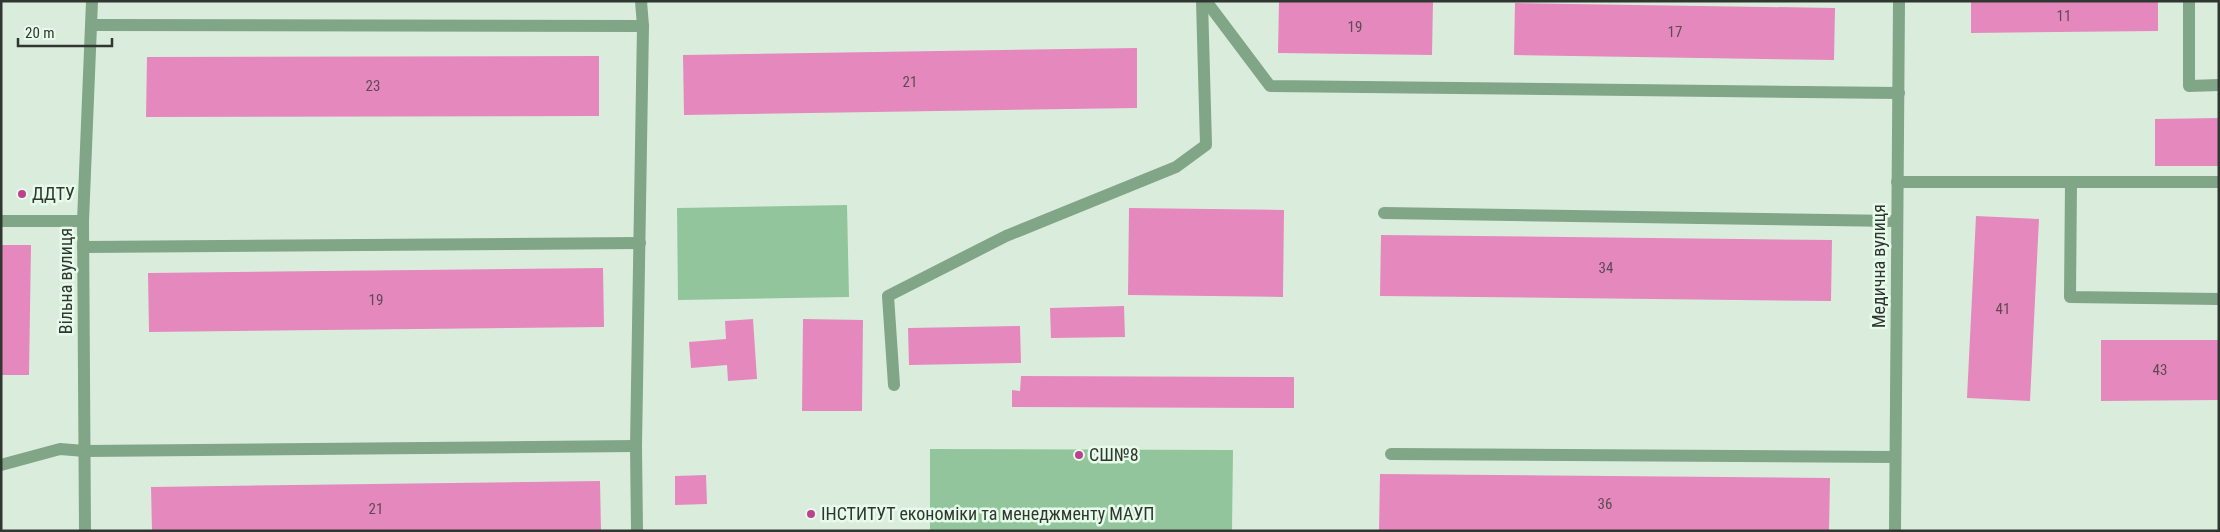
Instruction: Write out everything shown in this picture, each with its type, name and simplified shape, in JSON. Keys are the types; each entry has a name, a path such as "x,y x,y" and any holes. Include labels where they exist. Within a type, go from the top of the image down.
{"street":[{"name":"Вільна вулиця","path":"85,531 84,221 92,1"},
{"path":"637,531 636,446 640,244 641,1"},
{"path":"894,385 888,296 1006,236 1176,167 1206,145 1202,1"},
{"path":"1206,1 1270,86 1900,93"},
{"name":"Медична вулиця","path":"1895,531 1896,221 1900,93 1899,1"},
{"path":"2188,1 2189,86 2219,85"},
{"path":"92,25 642,26"},
{"path":"1897,182 2219,182"},
{"path":"2071,182 2070,297 2219,298"},
{"path":"1384,213 1896,221"},
{"path":"1,221 84,221"},
{"path":"84,247 640,244"},
{"path":"1,465 60,449 85,451 636,446"},
{"path":"1391,454 1895,457"}],"green space":[{"path":"847,205 849,297 678,300 677,208"},
{"path":"930,449 1233,450 1232,531 930,531"}],"building":[{"path":"1279,1 1433,1 1432,55 1278,53"},
{"path":"1971,1 2158,1 2158,31 1971,33"},
{"path":"1515,3 1835,8 1834,60 1514,55"},
{"path":"1137,48 1137,108 684,115 683,55"},
{"path":"599,56 599,116 146,117 147,57"},
{"path":"2219,118 2219,166 2155,166 2155,119"},
{"path":"1129,208 1284,210 1283,297 1128,295"},
{"path":"1976,216 2039,219 2030,401 1967,398"},
{"path":"1381,235 1832,240 1831,301 1380,296"},
{"path":"1,245 31,245 29,375 1,375"},
{"path":"603,268 604,327 149,332 148,273"},
{"path":"1124,306 1125,337 1051,338 1050,308"},
{"path":"753,319 757,379 728,381 727,365 691,368 689,342 726,339 725,321"},
{"path":"803,319 863,320 862,411 802,411"},
{"path":"1020,326 1021,363 909,365 908,328"},
{"path":"2101,340 2219,340 2219,400 2101,401"},
{"path":"1021,376 1294,377 1294,408 1012,407 1012,390 1020,391"},
{"path":"1380,474 1830,478 1829,531 1379,531"},
{"path":"706,475 707,504 675,505 675,476"},
{"path":"600,481 601,531 152,531 151,487"}],"place":[{"name":"ДДТУ","path":"22,194"},
{"name":"СШ№8","path":"1079,455"},
{"name":"ІНСТИТУТ економіки та менеджменту МАУП","path":"811,514"}]}
